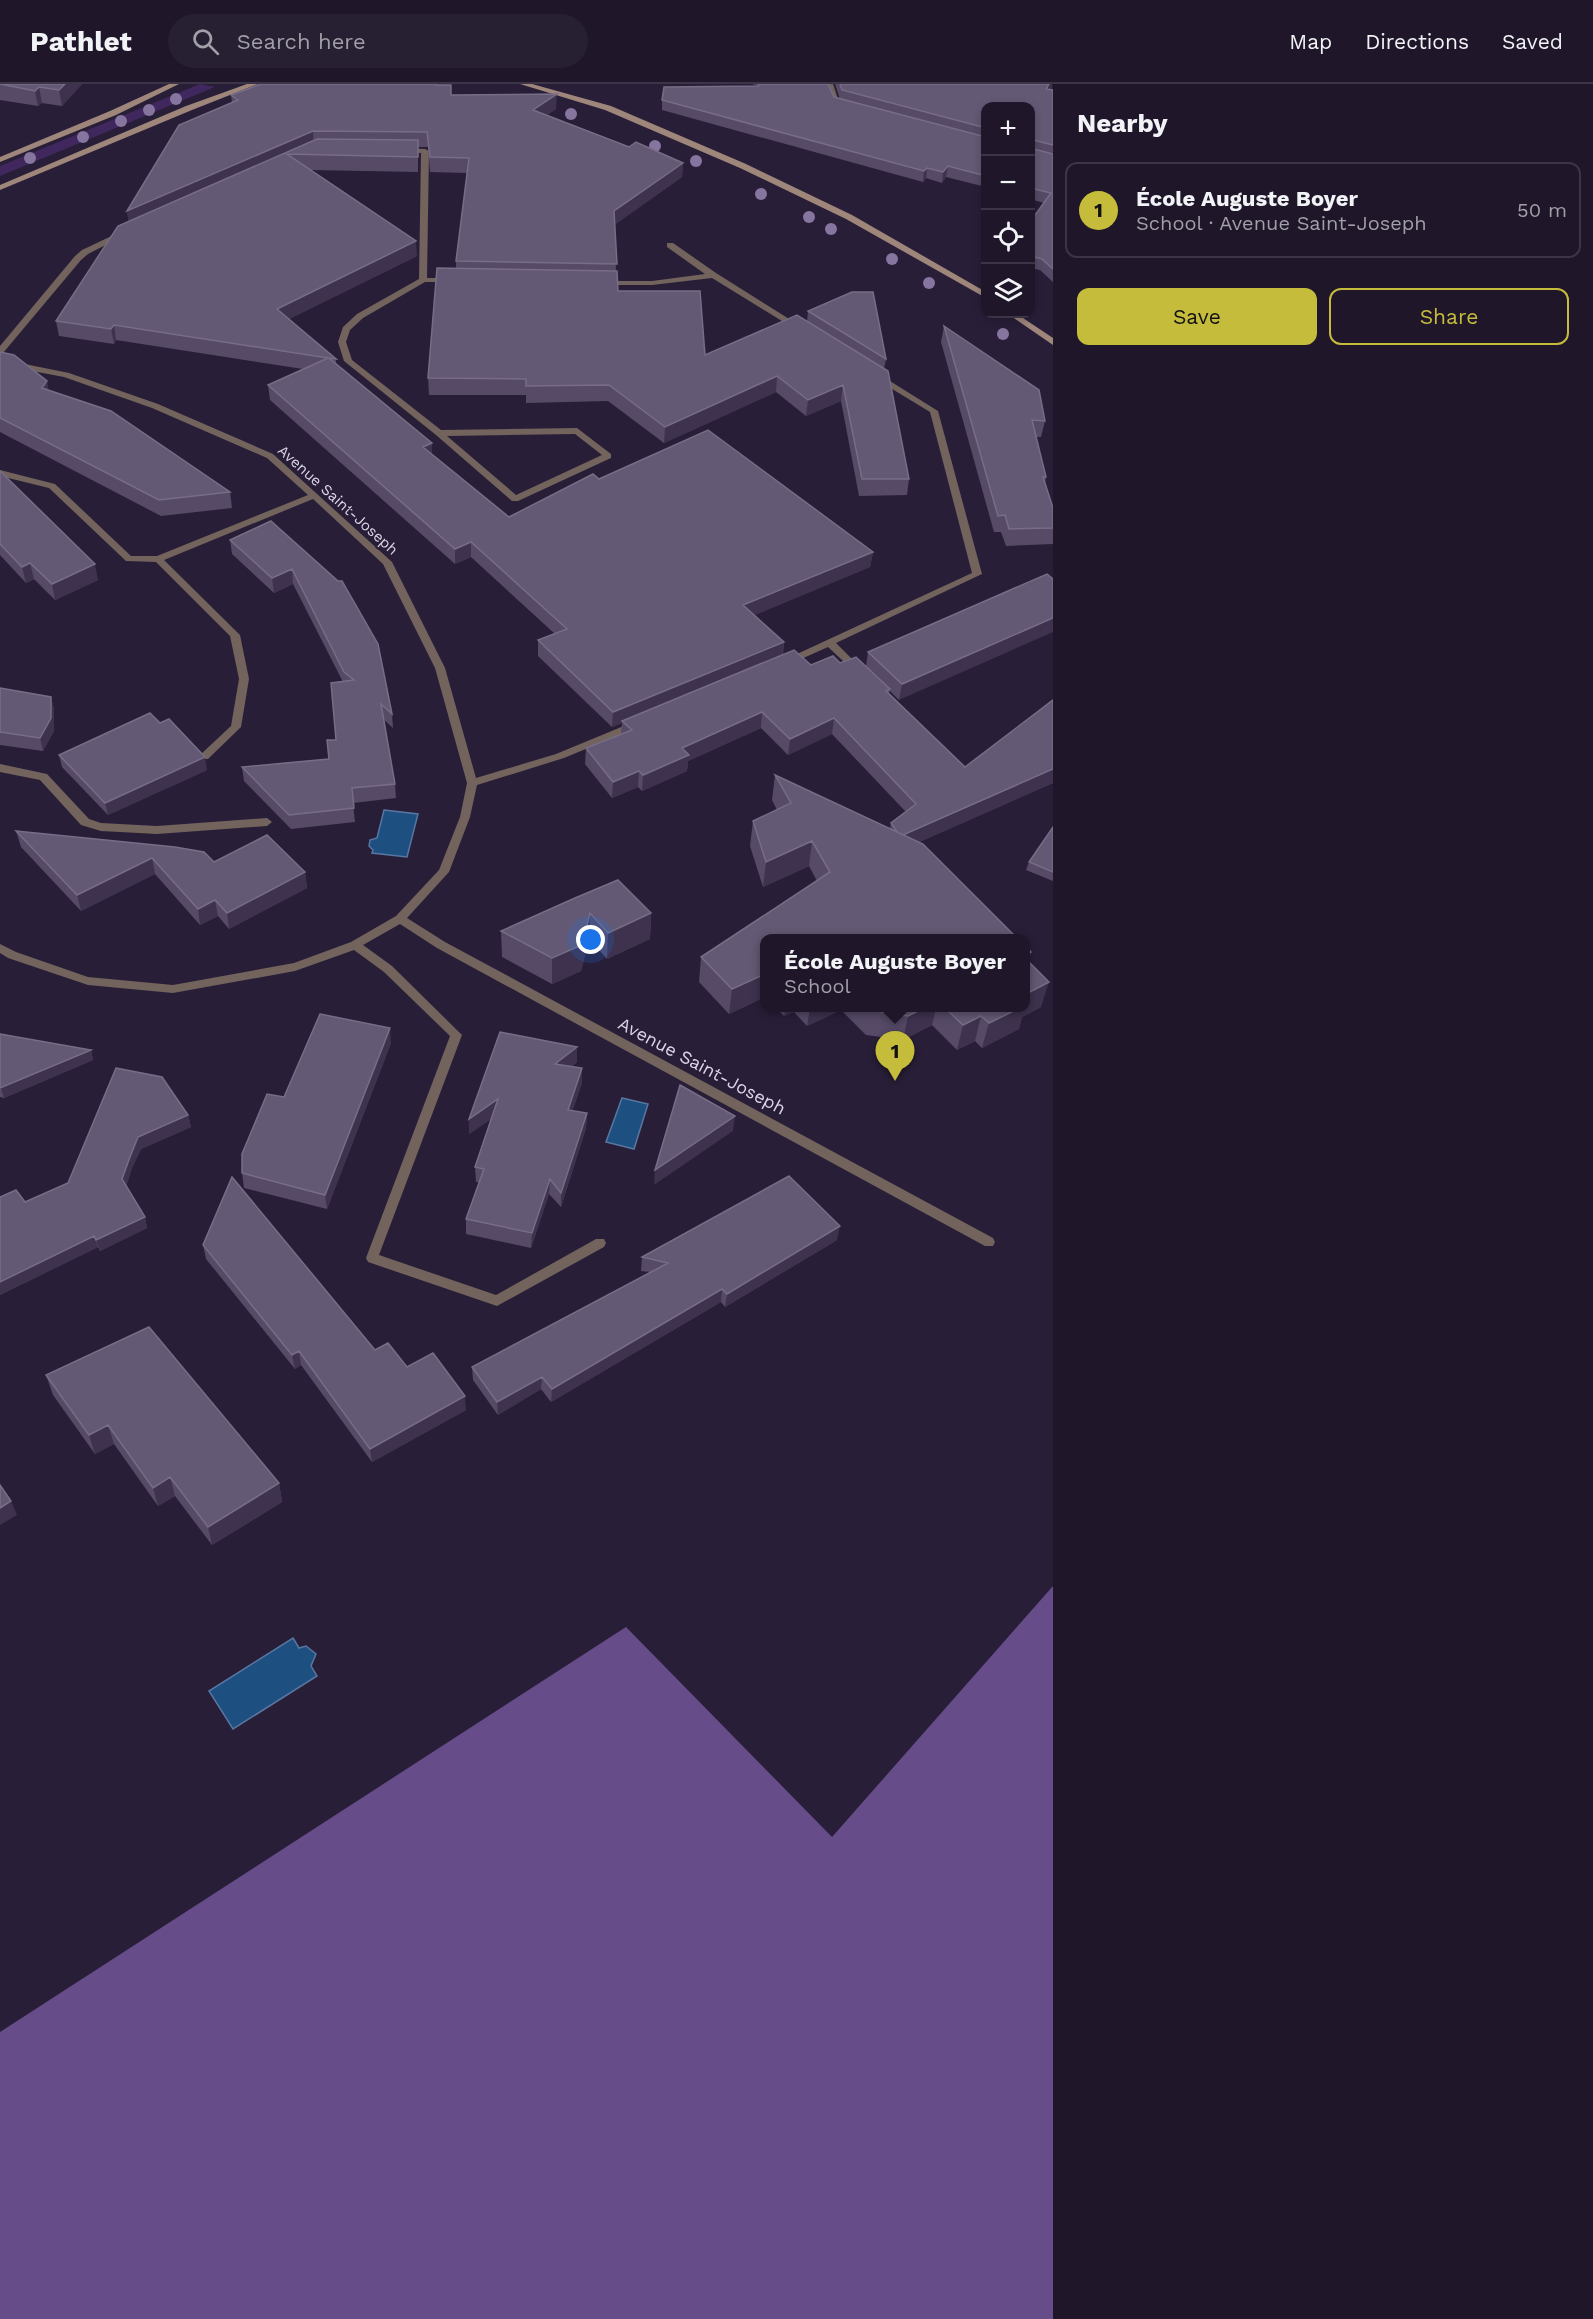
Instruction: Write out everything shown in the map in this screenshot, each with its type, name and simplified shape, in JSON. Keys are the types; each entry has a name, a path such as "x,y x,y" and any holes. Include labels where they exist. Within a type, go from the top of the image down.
{"main road":[{"path":"0,160 114,113 175,84"},
{"path":"0,188 189,108 254,84"},
{"path":"524,84 535,85 608,108 743,166 849,217 981,293"},
{"path":"1018,318 1053,342"}],"street":[{"path":"829,84 836,104 859,110"},
{"path":"390,150 425,151 423,280"},
{"path":"0,351 78,258 85,252 130,231"},
{"path":"670,245 713,275 804,331"},
{"path":"595,282 652,283 713,275"},
{"path":"440,433 577,431 608,456 515,499 440,433 348,361 342,342 346,329 360,316 423,280 458,280"},
{"name":"Avenue Saint-Joseph","path":"0,362 66,375 155,406 270,456 387,562 440,668 472,783 465,817 444,872 400,919 355,945 295,967 173,989 88,981 12,955 0,948"},
{"path":"777,666 831,644 977,574 934,411 864,368"},
{"path":"0,473 52,486 129,559 158,559 313,496"},
{"path":"158,559 235,635 244,679 236,727 204,757"},
{"path":"831,644 865,676"},
{"path":"472,783 560,756 646,720"},
{"path":"0,768 43,777 85,822 101,827 157,830 267,822"},
{"name":"Avenue Saint-Joseph","path":"400,919 441,945 989,1242"},
{"path":"355,945 388,969 456,1035 372,1258 496,1300 600,1243"}],"shaded area":[{"path":"200,84 215,87 0,176 0,166"},
{"path":"1053,1586 1053,2319 0,2319 0,2032 626,1627 832,1837"}],"water":[{"path":"384,810 418,814 407,857 372,853 373,850 369,846 370,840 377,838"},
{"path":"622,1098 648,1104 634,1149 606,1142"},
{"path":"293,1638 299,1648 306,1646 316,1654 311,1666 317,1676 233,1729 209,1691"}],"building":[{"path":"0,84 65,84 59,90 39,87 35,91"},
{"path":"261,84 436,84 451,85 451,95 557,94 533,110 629,147 636,142 683,163 614,211 617,264 456,261 469,158 430,157 427,132 313,131 127,211 179,125 238,100 231,95"},
{"path":"759,84 828,84 834,97 981,136 981,175 948,166 943,172 927,168 924,171 662,100 664,87 758,86"},
{"path":"840,84 1049,84 1046,89 1053,90 1053,145 1035,140 1035,102 981,102 981,127 842,90"},
{"path":"317,139 418,140 418,157 287,154 416,241 277,309 336,359 329,358 432,443 423,447 509,517 593,474 599,479 708,430 873,552 743,605 784,642 613,712 538,640 567,629 471,542 455,549 268,385 328,358 114,325 111,329 56,321 118,226"},
{"path":"1035,149 1053,154 1053,269 1042,259 1035,257 1035,215 1051,193 1035,189"},
{"path":"437,268 617,271 618,291 700,291 705,355 797,315 888,371 909,479 862,479 843,385 808,400 777,376 665,427 609,385 526,386 526,379 428,378"},
{"path":"852,292 873,292 886,359 808,311"},
{"path":"944,326 1039,390 1045,421 1032,420 1046,477 1043,477 1053,508 1053,528 1009,529 1005,515 998,516"},
{"path":"0,352 14,355 47,381 42,388 111,411 230,492 159,500 0,418"},
{"path":"0,471 95,564 52,584 30,563 22,567 0,544"},
{"path":"271,521 338,581 342,581 378,644 392,714 381,704 395,784 352,788 354,808 289,815 242,767 329,759 327,740 336,740 331,683 354,680 344,672 292,569 272,578 230,540"},
{"path":"1047,574 1053,579 1053,618 902,684 868,652"},
{"path":"794,650 811,665 833,656 840,663 856,657 890,689 886,691 965,767 1053,700 1053,769 903,835 897,832 891,823 916,804 834,718 790,739 762,712 682,748 689,755 643,775 639,771 613,782 586,748 632,730 622,721"},
{"path":"0,688 51,697 51,718 40,738 0,732"},
{"path":"150,713 160,723 169,719 205,757 105,803 59,755"},
{"path":"775,775 923,844 1013,934 760,934 760,976 732,989 701,957 830,872 812,841 766,862 753,821 791,803"},
{"path":"1053,827 1053,872 1029,862"},
{"path":"16,831 175,847 204,852 214,862 267,835 305,872 227,913 215,900 198,909 152,858 77,895"},
{"path":"618,880 651,913 608,933 590,913 582,945 552,958 501,931 575,898"},
{"path":"1030,963 1049,982 1030,992"},
{"path":"883,1012 916,1012 908,1016"},
{"path":"949,1012 1012,1012 989,1023 981,1016 963,1025"},
{"path":"320,1014 390,1028 325,1195 242,1173 242,1154 267,1094 284,1097"},
{"path":"500,1032 577,1047 555,1064 582,1068 568,1110 587,1113 561,1193 550,1179 532,1233 466,1219 484,1169 475,1167 498,1099 469,1119"},
{"path":"0,1034 91,1050 0,1088"},
{"path":"116,1068 162,1077 188,1115 138,1137 122,1179 145,1217 96,1240 94,1236 0,1282 0,1197 16,1190 25,1202 68,1183"},
{"path":"680,1085 735,1116 655,1170"},
{"path":"789,1176 840,1226 727,1294 722,1289 552,1389 542,1377 497,1402 472,1367 668,1263 642,1257"},
{"path":"232,1177 375,1350 388,1343 407,1367 433,1353 465,1396 370,1449 299,1351 292,1355 203,1245"},
{"path":"149,1327 279,1483 208,1527 170,1477 153,1488 108,1425 89,1435 46,1375"},
{"path":"0,1485 11,1501 0,1508"}],"place":[{"name":"École Auguste Boyer","path":"895,1081"}]}
